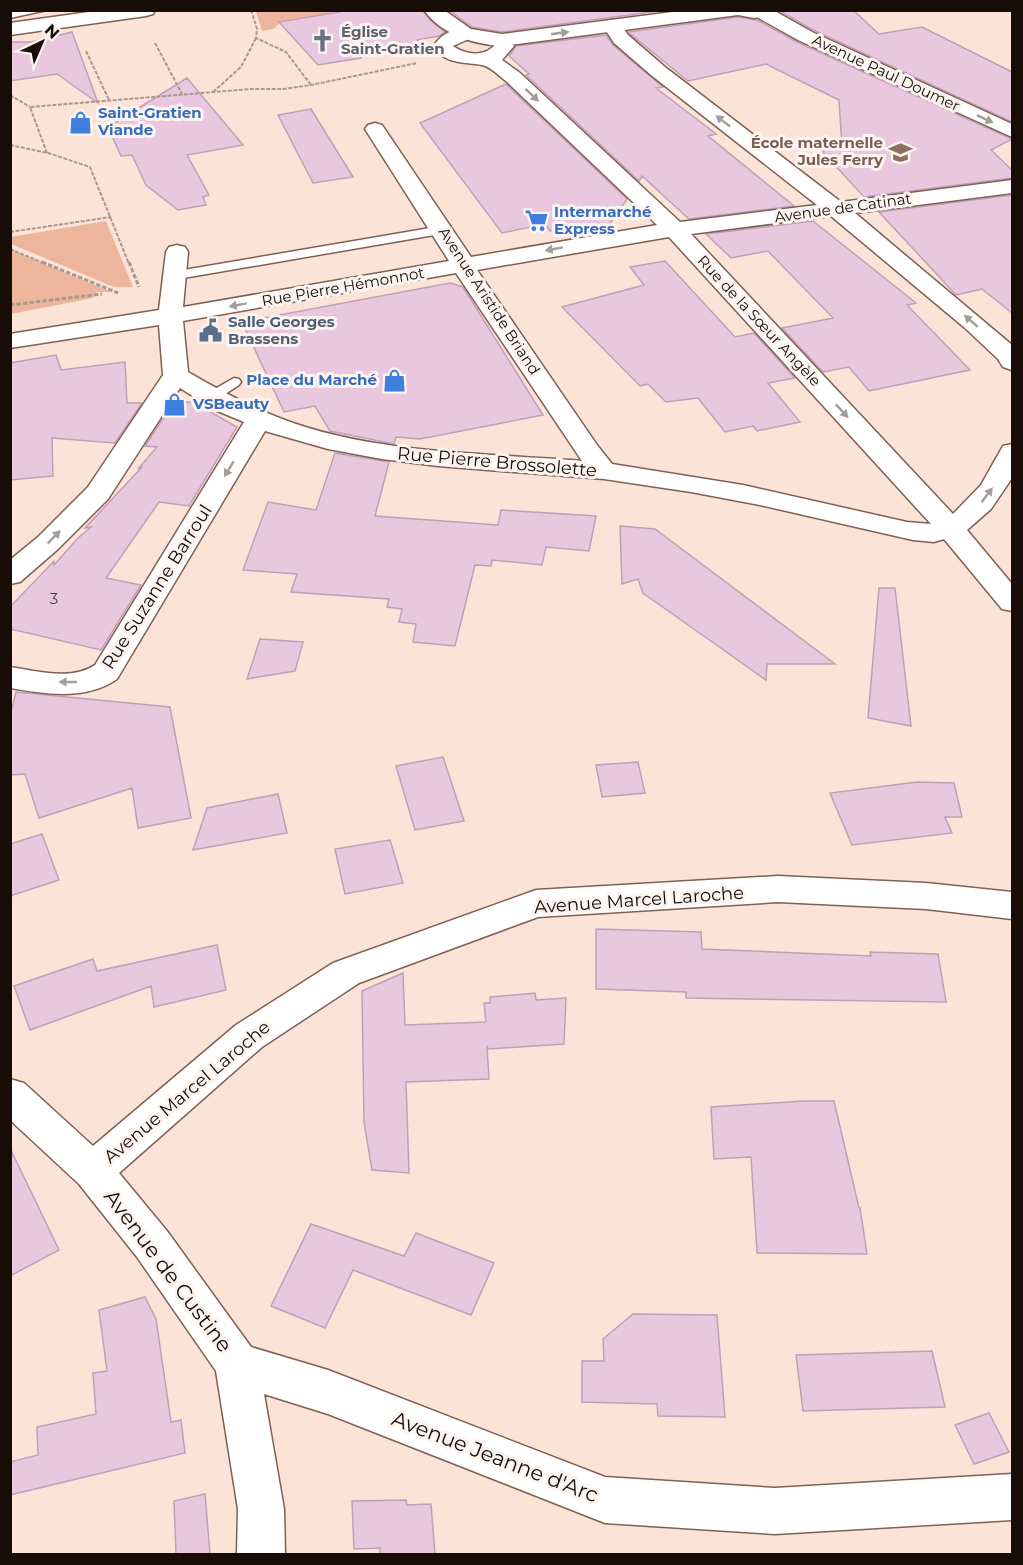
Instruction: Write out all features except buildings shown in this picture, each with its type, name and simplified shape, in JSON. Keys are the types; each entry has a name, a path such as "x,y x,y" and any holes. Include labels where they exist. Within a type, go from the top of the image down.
{"street":[{"path":"433,10 447,24 464,34 502,40 735,10"},
{"path":"740,10 766,11"},
{"path":"10,29 77,16 145,11"},
{"name":"Avenue Paul Doumer","path":"766,11 805,36 1012,131"},
{"path":"612,26 621,39 658,71 835,209 975,323 1010,356 1012,362"},
{"path":"464,34 453,37 444,44 443,47 447,53 468,59 487,58 503,50 502,40"},
{"name":"Rue de la Sœur Angèle","path":"487,58 513,77 674,229 951,529 1012,602"},
{"name":"Avenue Aristide Briand","path":"375,129 463,266 587,450 604,471"},
{"name":"Avenue de Catinat","path":"674,229 1012,186"},
{"name":"Rue Pierre Hémonnot","path":"10,340 153,310 463,266 674,229"},
{"path":"10,575 48,543 98,493 176,375 153,310 172,276 177,252"},
{"name":"Rue Pierre Brossolette","path":"176,375 211,397 259,418 307,435 366,450 557,469 604,471 743,493 912,531 933,533 951,529"},
{"name":"Rue Suzanne Barroul","path":"10,677 70,683 90,681 106,672 259,418"},
{"path":"951,529 984,498 1009,462 1012,452"},
{"name":"Avenue Marcel Laroche","path":"93,1171 249,1036 346,973 536,904 778,889 926,896 1012,906"},
{"name":"Avenue de Custine","path":"10,1095 93,1171 152,1244 237,1364 261,1509 261,1554"},
{"name":"Avenue Jeanne d'Arc","path":"237,1364 328,1392 605,1500 776,1511 1012,1497"}],"lane":[{"path":"10,15 42,10"},
{"path":"172,276 442,230"},
{"path":"211,397 234,382"}],"path":[{"path":"192,10 202,10"},
{"path":"213,92 241,67 256,38 257,29 251,10"},
{"path":"256,38 286,52 311,85"},
{"path":"155,44 182,94"},
{"path":"86,51 109,100"},
{"path":"10,95 30,107 182,94 284,89 421,62"},
{"path":"30,107 48,153"},
{"path":"10,145 48,153 90,167 153,310"},
{"path":"10,232 111,217"},
{"path":"10,249 153,310"},
{"path":"10,305 115,292"}],"shaded area":[{"path":"326,10 334,14 294,18 286,20 274,29 262,31 256,11"},
{"path":"106,221 133,287 114,287 11,244 11,237"},
{"path":"11,250 111,292 97,292 93,298 11,314"}],"place":[{"name":"Église Saint-Gratien","path":"323,41"},
{"name":"Saint-Gratien Viande","path":"80,122"},
{"name":"École maternelle Jules Ferry","path":"901,152"},
{"name":"Intermarché Express","path":"536,221"},
{"name":"Salle Georges Brassens","path":"210,331"},
{"name":"Place du Marché","path":"395,380"},
{"name":"VSBeauty","path":"175,404"}]}
